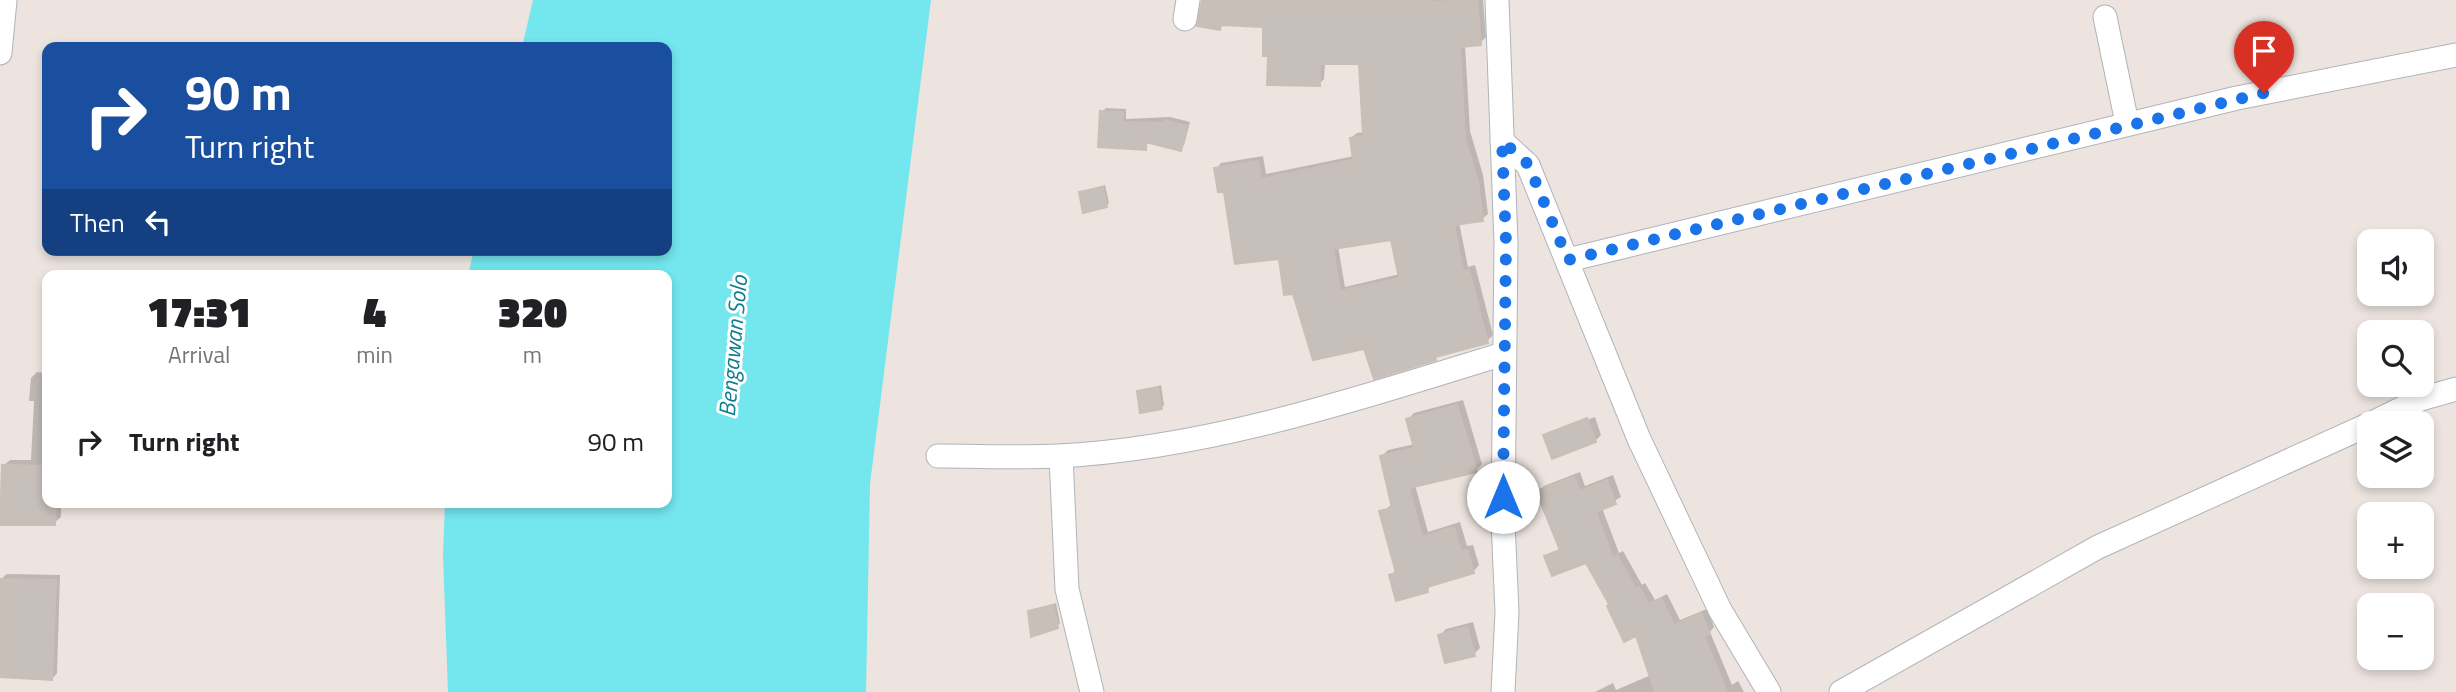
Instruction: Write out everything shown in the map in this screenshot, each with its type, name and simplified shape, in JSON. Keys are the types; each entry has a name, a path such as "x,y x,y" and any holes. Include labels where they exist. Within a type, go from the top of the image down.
{"street":[{"path":"0,53 5,0"},
{"path":"1497,0 1506,243 1503,521 1507,612 1503,692"},
{"path":"2105,17 2127,123"},
{"path":"1568,260 2127,123 2237,98 2456,55"},
{"path":"1502,141 1528,164 1639,439 1720,610 1769,692"},
{"path":"938,456 1062,456 1138,447 1247,426 1369,396 1503,354"},
{"path":"2397,411 2421,399 2456,389"},
{"path":"1841,692 2098,547 2357,430"},
{"path":"1062,456 1067,589 1092,692"}],"water":[{"name":"Bengawan Solo","path":"533,0 931,0 870,484 866,692 448,692 443,555 445,508 672,508 672,270 469,270 473,256 672,256 672,42 523,42"}],"building":[{"path":"1202,0 1477,0 1481,45 1460,47 1465,138 1478,181 1483,221 1454,225 1463,271 1469,270 1488,343 1435,357 1436,360 1374,379 1364,349 1313,360 1293,294 1284,295 1279,259 1235,264 1224,192 1218,192 1214,168 1258,161 1261,179 1353,160 1350,138 1363,136 1359,64 1320,64 1320,86 1267,85 1268,56 1263,56 1263,27 1221,25 1220,30 1197,26","holes":["1391,240 1399,278 1340,291 1333,249"]},
{"path":"1100,111 1123,112 1122,122 1164,123 1164,120 1187,126 1181,151 1146,142 1146,150 1098,147"},
{"path":"1103,187 1107,207 1083,213 1079,192"},
{"path":"1158,387 1162,409 1140,413 1137,391"},
{"path":"1457,405 1477,472 1409,488 1422,537 1454,527 1461,551 1467,550 1474,573 1427,587 1428,592 1396,601 1389,575 1396,573 1379,511 1392,508 1380,456 1414,448 1406,419"},
{"path":"1587,418 1596,442 1552,459 1543,435"},
{"path":"2,465 42,466 42,508 56,508 55,525 0,525"},
{"path":"1574,477 1580,491 1607,480 1616,504 1596,512 1613,558 1617,555 1636,589 1639,587 1649,604 1661,598 1674,625 1701,613 1710,634 1704,636 1727,692 1655,692 1636,636 1624,642 1607,606 1609,604 1586,563 1552,576 1544,556 1560,550 1536,491"},
{"path":"0,579 56,580 52,680 0,677"},
{"path":"1053,605 1058,628 1031,637 1028,611"},
{"path":"1467,627 1475,656 1445,663 1438,635"}],"route":[{"path":"1503,497 1506,243 1502,141 1528,164 1568,260 2127,123 2264,93"}]}
